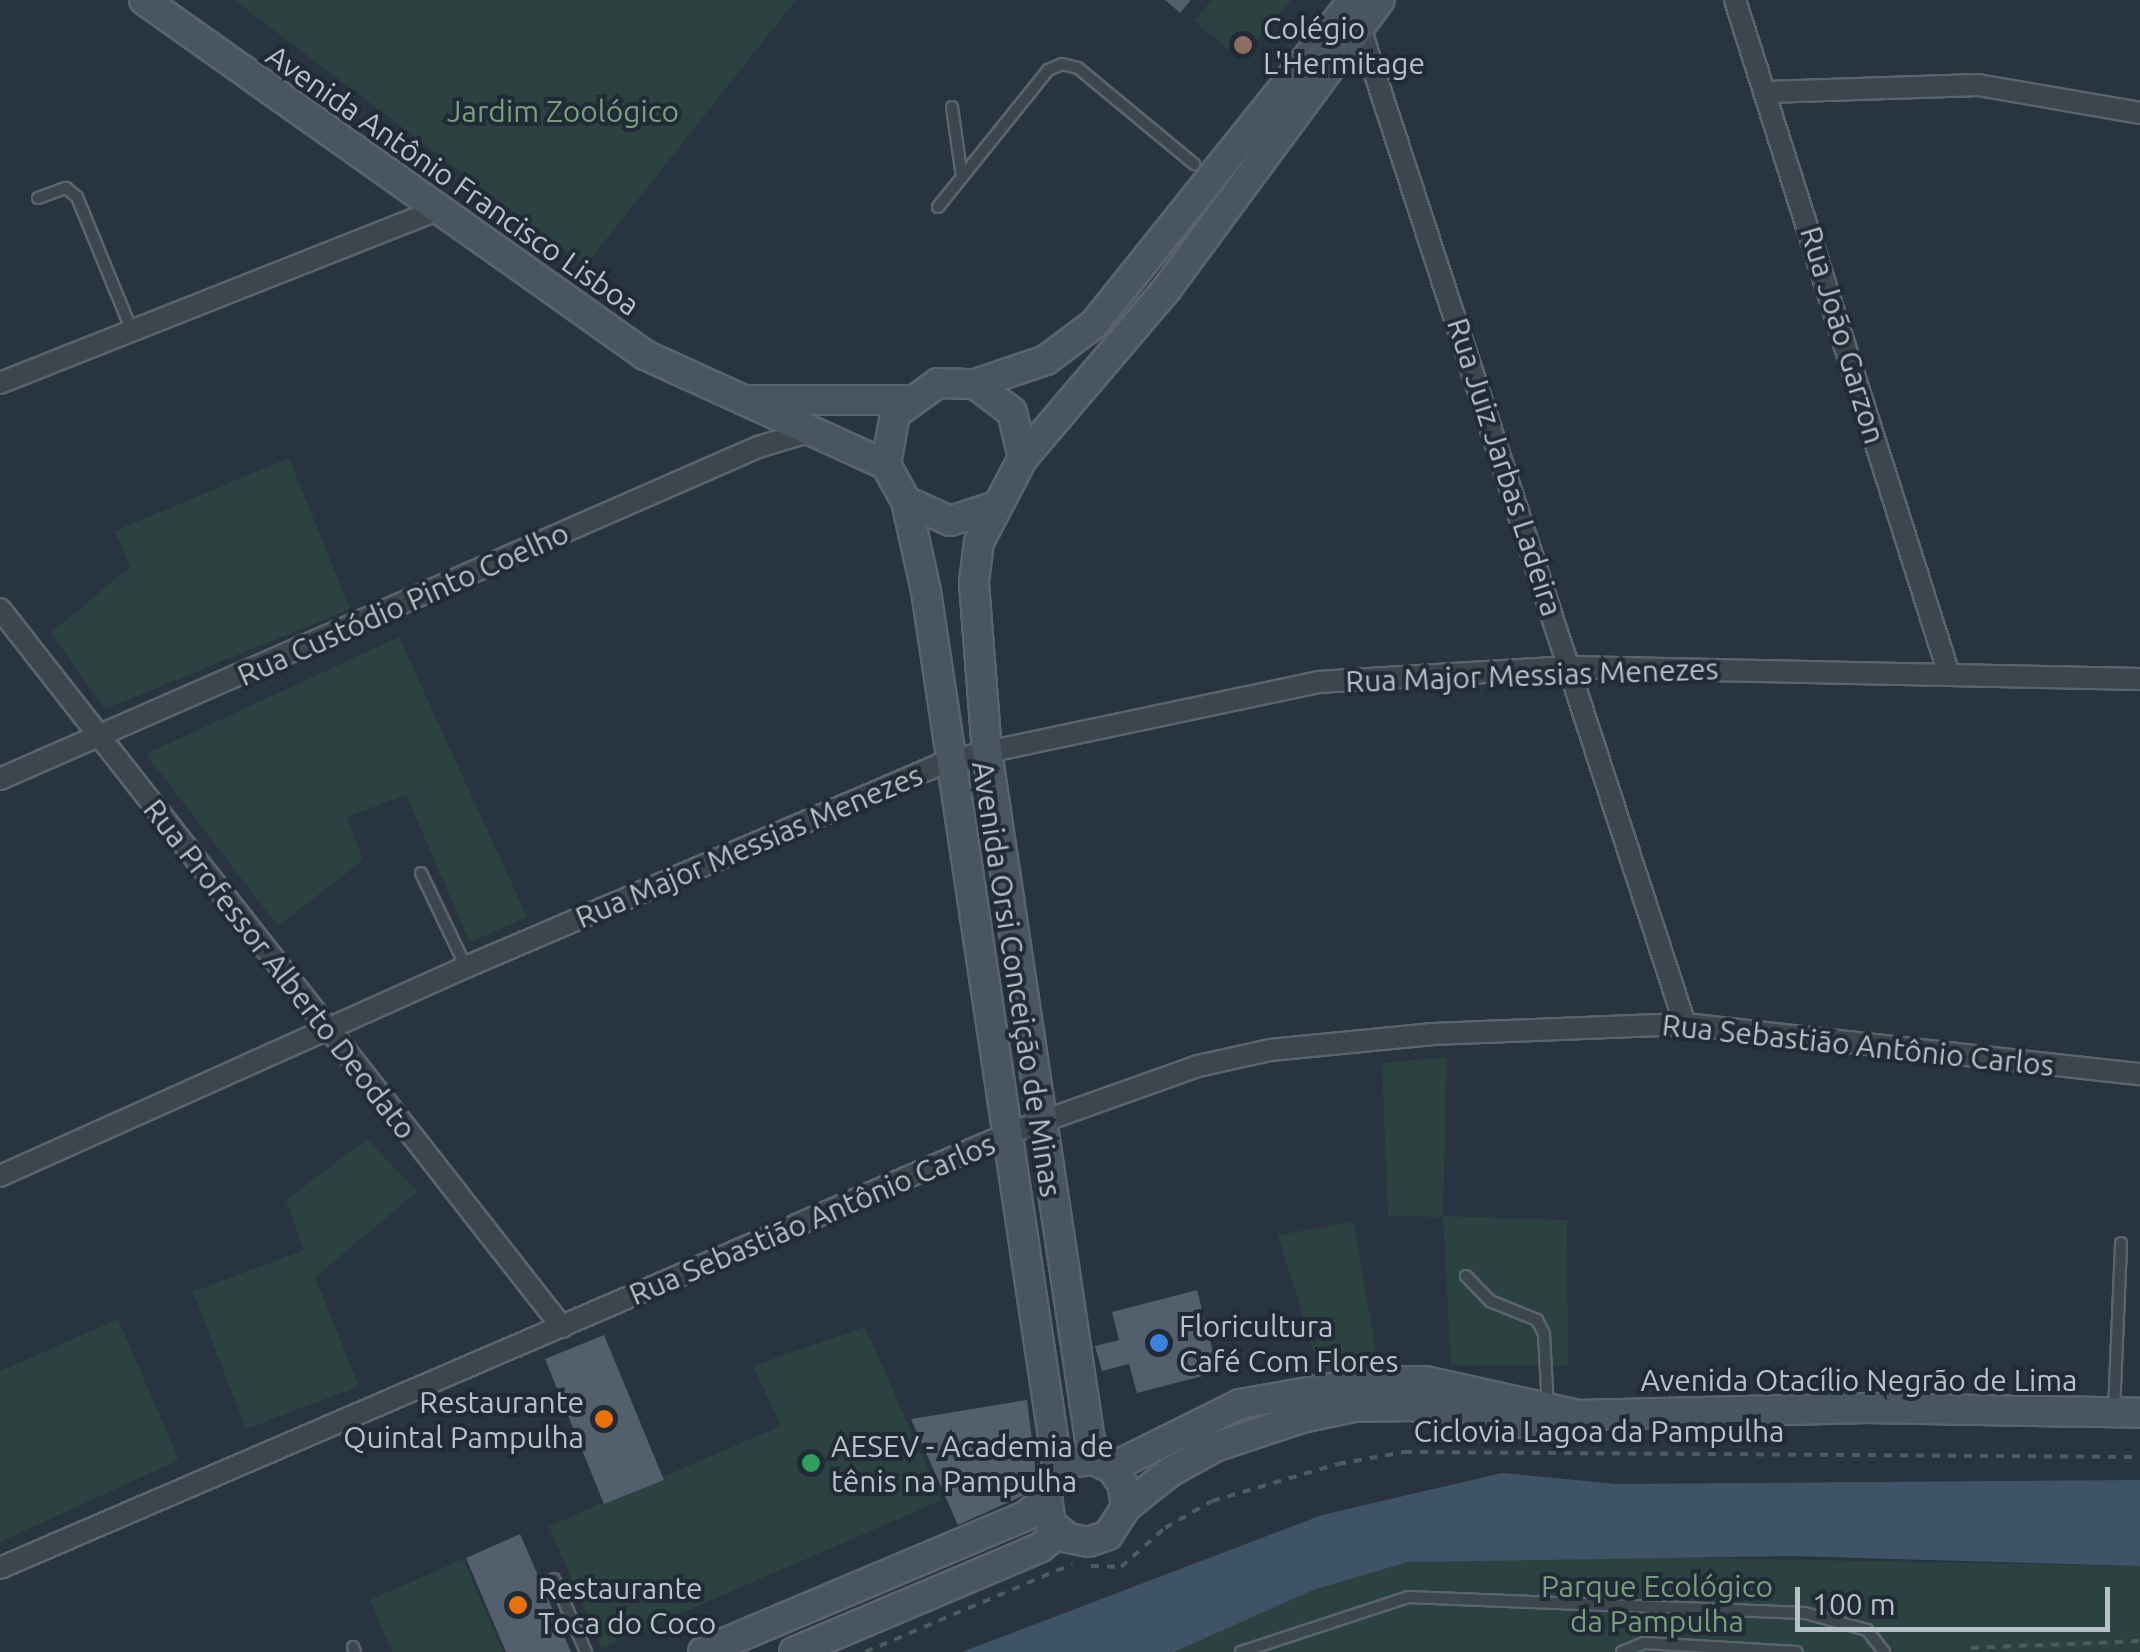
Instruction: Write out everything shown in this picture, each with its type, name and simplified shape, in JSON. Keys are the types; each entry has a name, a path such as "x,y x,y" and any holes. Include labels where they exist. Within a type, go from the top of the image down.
{"street":[{"name":"Avenida Antônio Francisco Lisboa","path":"144,0 645,355 733,400 886,465"},
{"path":"1357,13 1166,290 1023,458 996,506 950,520 906,501 886,465 888,430 906,400 938,382 975,384 1046,360 1094,324 1204,171 1357,13 1380,0"},
{"name":"Rua João Garzon","path":"1735,0 1948,670"},
{"name":"Rua Juiz Jarbas Ladeira","path":"1357,13 1685,1024"},
{"path":"1767,92 1978,85 2140,113"},
{"path":"0,383 436,210"},
{"path":"975,384 1012,412 1023,458"},
{"name":"Avenida Antônio Francisco Lisboa","path":"733,400 906,400"},
{"name":"Rua Custódio Pinto Coelho","path":"0,778 758,446 808,432"},
{"name":"Avenida Orsi Conceição de Minas","path":"906,501 926,591 948,761 1010,1133 1058,1470"},
{"name":"Avenida Orsi Conceição de Minas","path":"996,506 979,542 974,582 987,752 1102,1464"},
{"name":"Rua Professor Alberto Deodato","path":"0,610 562,1327"},
{"name":"Rua Major Messias Menezes","path":"0,1176 324,1028 948,761 1318,682 1571,667 1948,670 2140,679"},
{"name":"Rua Sebastião Antônio Carlos","path":"0,1568 1010,1133 1198,1066 1270,1050 1433,1034 1685,1024 2140,1074"},
{"name":"Avenida Otacílio Negrão de Lima","path":"1102,1464 1240,1404 1370,1381 1425,1381 1578,1416"},
{"name":"Avenida Otacílio Negrão de Lima","path":"1126,1508 1215,1447 1354,1407 1410,1406 1530,1424 1578,1416 1867,1408 2127,1413"},
{"path":"704,1652 1027,1515 1044,1501 1058,1470 1102,1464 1122,1483 1126,1508 1116,1528 1099,1540 1078,1541 1059,1532 1044,1501"},
{"path":"794,1652 1041,1546 1059,1532"}],"lane":[{"path":"938,207 1048,70 1062,64 1078,68 1204,171"},
{"path":"952,107 962,177"},
{"path":"38,198 66,188 77,197 132,331"},
{"path":"421,874 466,968"},
{"path":"2121,1243 2127,1413"},
{"path":"1466,1276 1490,1301 1538,1320 1544,1334 1548,1409"},
{"path":"554,1579 586,1652"},
{"path":"1242,1652 1408,1597 1805,1613 1866,1630 1884,1652"},
{"path":"1622,1652 1644,1643 1797,1652"}],"path":[{"name":"Ciclovia Lagoa da Pampulha","path":"865,1652 1075,1562 1121,1566 1165,1528 1212,1501 1338,1464 1404,1452 2140,1457"},
{"path":"1972,1648 2140,1641"}],"green space":[{"name":"Jardim Zoológico","path":"234,0 796,0 585,266"},
{"path":"1212,0 1291,0 1241,60 1194,21"},
{"path":"289,458 350,609 105,709 51,633 130,567 115,531"},
{"path":"399,637 527,917 470,942 406,795 347,817 363,860 278,926 146,754"},
{"path":"1447,1057 1443,1216 1567,1220 1568,1366 1451,1365 1443,1217 1388,1216 1382,1063"},
{"path":"367,1139 417,1192 315,1277 359,1386 246,1429 193,1292 304,1250 286,1200"},
{"path":"1354,1222 1379,1369 1322,1379 1278,1235"},
{"path":"118,1319 179,1460 0,1542 0,1371"},
{"name":"AESEV - Academia de tênis na Pampulha","path":"865,1327 942,1500 601,1648 549,1526 781,1426 753,1366"},
{"name":"Parque Ecológico da Pampulha","path":"1532,1555 2140,1566 2140,1652 1174,1652 1313,1590 1407,1562"},
{"path":"463,1559 503,1652 392,1652 370,1600"}],"water":[{"path":"1502,1473 1616,1484 2140,1480 2140,1566 1789,1556 1408,1562 1313,1590 1174,1652 962,1652 1322,1515"}],"building":[{"path":"1165,0 1191,0 1180,13"},
{"name":"Floricultura Café Com Flores","path":"1197,1290 1218,1372 1137,1393 1129,1364 1102,1371 1095,1346 1119,1340 1112,1312"},
{"name":"Restaurante Quintal Pampulha","path":"604,1335 664,1480 604,1504 545,1359"},
{"path":"1027,1400 1038,1489 958,1525 911,1419"},
{"name":"Restaurante Toca do Coco","path":"520,1534 571,1652 506,1652 466,1558"}],"place":[{"name":"Colégio L'Hermitage","path":"1243,45"},
{"name":"Floricultura Café Com Flores","path":"1159,1343"},
{"name":"Restaurante Quintal Pampulha","path":"604,1419"},
{"name":"AESEV - Academia de tênis na Pampulha","path":"811,1463"},
{"name":"Restaurante Toca do Coco","path":"518,1605"}]}
